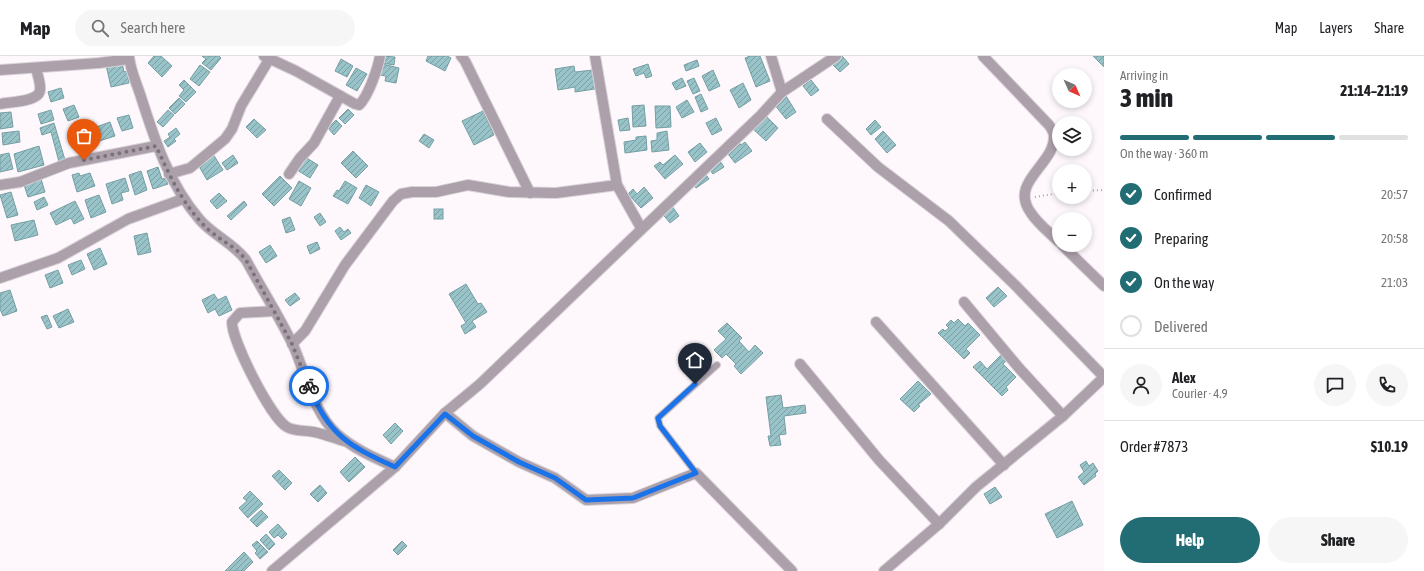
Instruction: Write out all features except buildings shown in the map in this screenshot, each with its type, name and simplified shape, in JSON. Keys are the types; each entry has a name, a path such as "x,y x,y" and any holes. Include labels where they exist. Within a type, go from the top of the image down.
{"street":[{"path":"169,174 190,168 225,139 232,129 241,106 267,57 355,104 360,104 364,101 379,63 380,56"},
{"path":"461,56 530,193"},
{"path":"595,56 617,185 641,228"},
{"path":"771,56 782,92"},
{"path":"272,571 395,467 445,414 485,378 761,115 782,92 836,56"},
{"path":"983,56 1050,125 1054,136 1051,152 1028,181 1024,198 1030,213 1052,235"},
{"path":"0,70 36,68 129,58 156,146 169,174 183,199 210,230 241,253 292,344 314,400 328,423 336,434 347,442 369,455 395,467"},
{"path":"0,104 33,99 39,94 40,90 36,68"},
{"path":"289,174 300,158 314,143 340,96"},
{"path":"827,119 878,167 949,221 1015,284 1104,377 1063,416 976,487 939,524 884,571"},
{"path":"0,185 20,182 69,163 156,146"},
{"path":"292,344 305,331 346,265 393,202 402,194 412,192 436,192 468,185 509,192 556,193 617,185"},
{"path":"0,278 58,258 128,219 183,199"},
{"path":"1069,252 1104,286"},
{"path":"964,302 1063,416"},
{"path":"274,311 240,314 232,322 234,334 243,356 264,399 273,414 286,426 300,431 312,432 347,442"},
{"path":"876,322 1004,465"},
{"path":"800,364 879,460 939,524"},
{"path":"445,414 473,436 519,462 555,478 586,500 633,498 696,473 792,571"}],"lane":[{"path":"696,473 660,426 658,418 717,365"}],"path":[{"path":"1092,191 1104,190"},
{"path":"1024,198 1052,194"}],"way so far":[{"path":"84,160 156,146 183,199 200,221 241,253 246,260 292,344 309,386"}],"route":[{"path":"309,386 314,400 336,434 369,455 395,467 445,414 473,436 519,462 555,478 586,500 633,498 696,473 660,426 658,418 695,384"}]}
